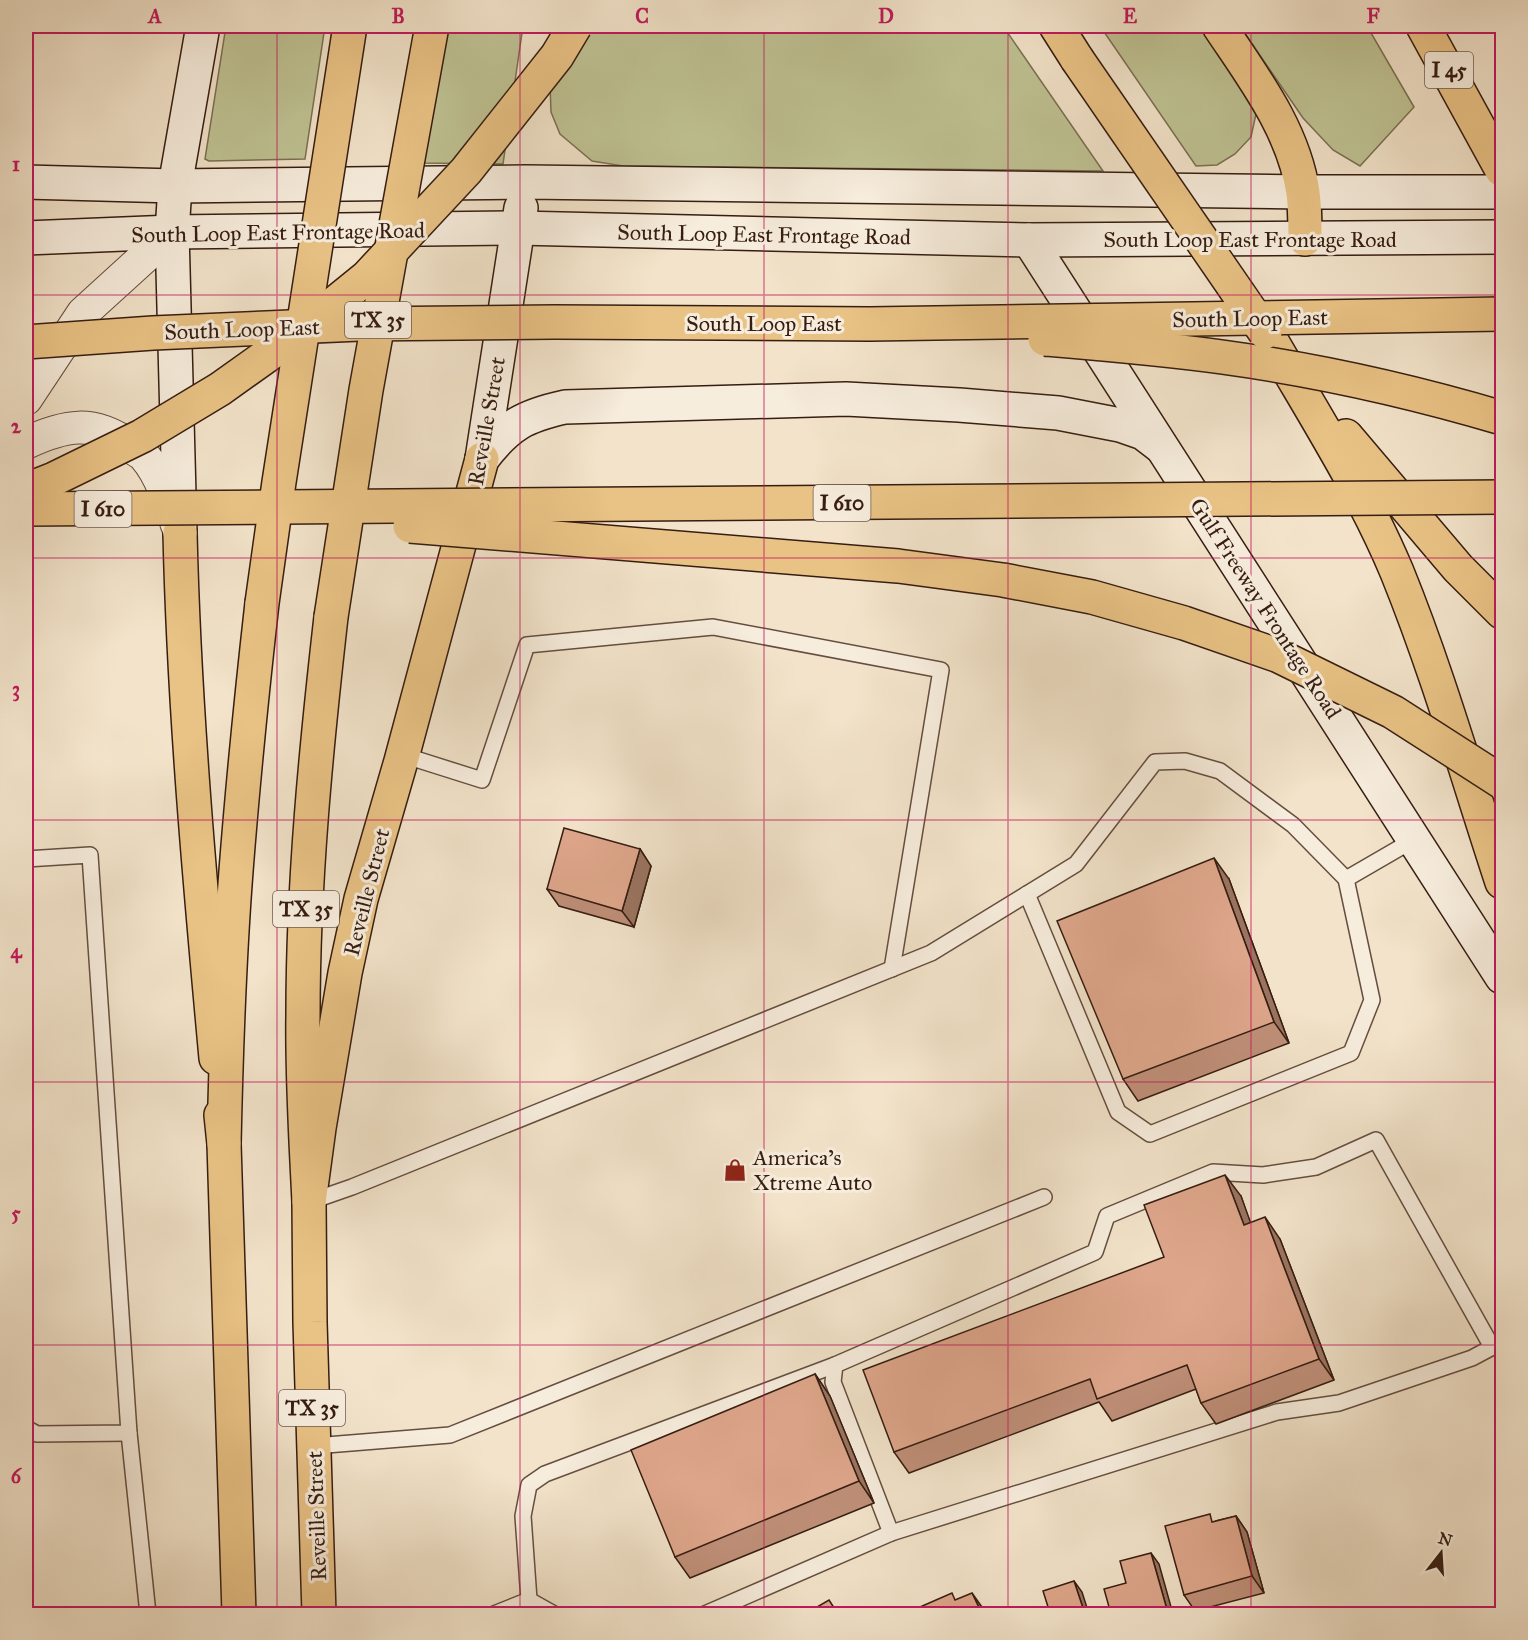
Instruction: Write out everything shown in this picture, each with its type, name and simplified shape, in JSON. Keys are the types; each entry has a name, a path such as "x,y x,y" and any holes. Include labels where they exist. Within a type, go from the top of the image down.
{"main road":[{"path":"203,26 175,186 172,232 182,611 201,891 224,1144 239,1614"},
{"path":"224,1144 228,1007 246,740 279,482 350,26"},
{"name":"TX 35","path":"309,1202 303,1028 304,939 317,740 331,616 366,390 432,26"},
{"path":"26,490 54,479 142,436 220,389 293,337 367,277 466,171 557,56 575,26"},
{"path":"1056,26 1271,340 1358,452 1458,567 1503,612"},
{"path":"1219,26 1275,115 1290,148 1303,192 1305,239"},
{"name":"I 45","path":"1423,26 1503,170"},
{"name":"South Loop East Frontage Road","path":"26,182 175,186 526,182 1303,192 1503,192"},
{"name":"Reveille Street","path":"319,1614 310,1322 309,1202 345,973 362,899 482,459 526,182"},
{"path":"1029,240 1071,189"},
{"name":"South Loop East Frontage Road","path":"26,238 172,232 518,228 1029,240 1503,237"},
{"name":"Gulf Freeway Frontage Road","path":"1029,240 1503,977"},
{"name":"South Loop East","path":"26,342 153,333 360,324 543,322 870,324 1503,314"},
{"path":"870,324 1221,357 1341,377 1431,397 1503,418"},
{"path":"1271,340 1359,491 1397,572 1427,652 1503,882"},
{"path":"482,459 497,440 517,423 539,413 565,406 846,399 959,405 1058,414 1120,425 1143,433 1164,449"},
{"name":"I 610","path":"26,509 181,521 1503,497"},
{"path":"181,521 898,566 1003,580 1092,597 1184,623 1280,656 1393,712 1503,782"}],"street":[{"path":"26,399 83,313 172,232"},
{"path":"26,443 50,432 84,427 115,435 145,457 181,521"}],"lane":[{"path":"403,755 482,780 526,645 713,627 940,670 892,969"},
{"path":"309,1202 352,1187 931,953 1027,894 1076,864 1155,762 1185,761 1220,771 1293,825 1346,879 1372,1000 1351,1053 1150,1134 1118,1112 1027,894"},
{"path":"1346,879 1415,839"},
{"path":"26,859 90,855 129,1433 148,1614"},
{"path":"529,1600 523,1516 530,1485 545,1474 835,1365 1095,1252 1107,1216 1213,1172 1263,1175 1316,1167 1376,1140 1497,1344 1472,1358 1340,1403 1277,1412 891,1533 705,1614"},
{"path":"314,1446 450,1435 1044,1197"},
{"path":"835,1365 833,1382 891,1533"},
{"path":"26,1428 37,1434 129,1433"},
{"path":"494,1614 529,1600"},
{"path":"529,1600 554,1614"}],"green space":[{"path":"226,26 325,26 305,159 209,161 205,159"},
{"path":"442,26 523,26 503,164 419,163"},
{"path":"561,26 1003,26 1103,171 623,166 592,161 560,134 551,112 550,84"},
{"path":"1100,26 1208,26 1251,91 1256,114 1251,137 1235,154 1217,165 1196,166"},
{"path":"1240,26 1367,26 1414,107 1360,166 1333,150 1303,118"}],"building":[{"path":"564,828 640,849 622,911 547,889"},
{"path":"1214,858 1274,1022 1123,1079 1057,921"},
{"path":"1225,1175 1244,1225 1265,1217 1319,1359 1201,1403 1187,1365 1097,1399 1090,1379 894,1452 863,1370 1164,1257 1144,1205"},
{"path":"815,1374 859,1481 675,1557 631,1450"},
{"path":"1210,1514 1212,1522 1236,1516 1252,1576 1184,1595 1165,1526"},
{"path":"1151,1553 1168,1613 1111,1614 1104,1589 1126,1583 1120,1561"},
{"path":"1074,1581 1085,1614 1034,1614 1049,1610 1043,1591"},
{"path":"952,1593 955,1600 972,1593 982,1614 904,1614"},
{"path":"829,1600 838,1614 805,1614"}],"place":[{"name":"America's Xtreme Auto","path":"735,1170"}]}
